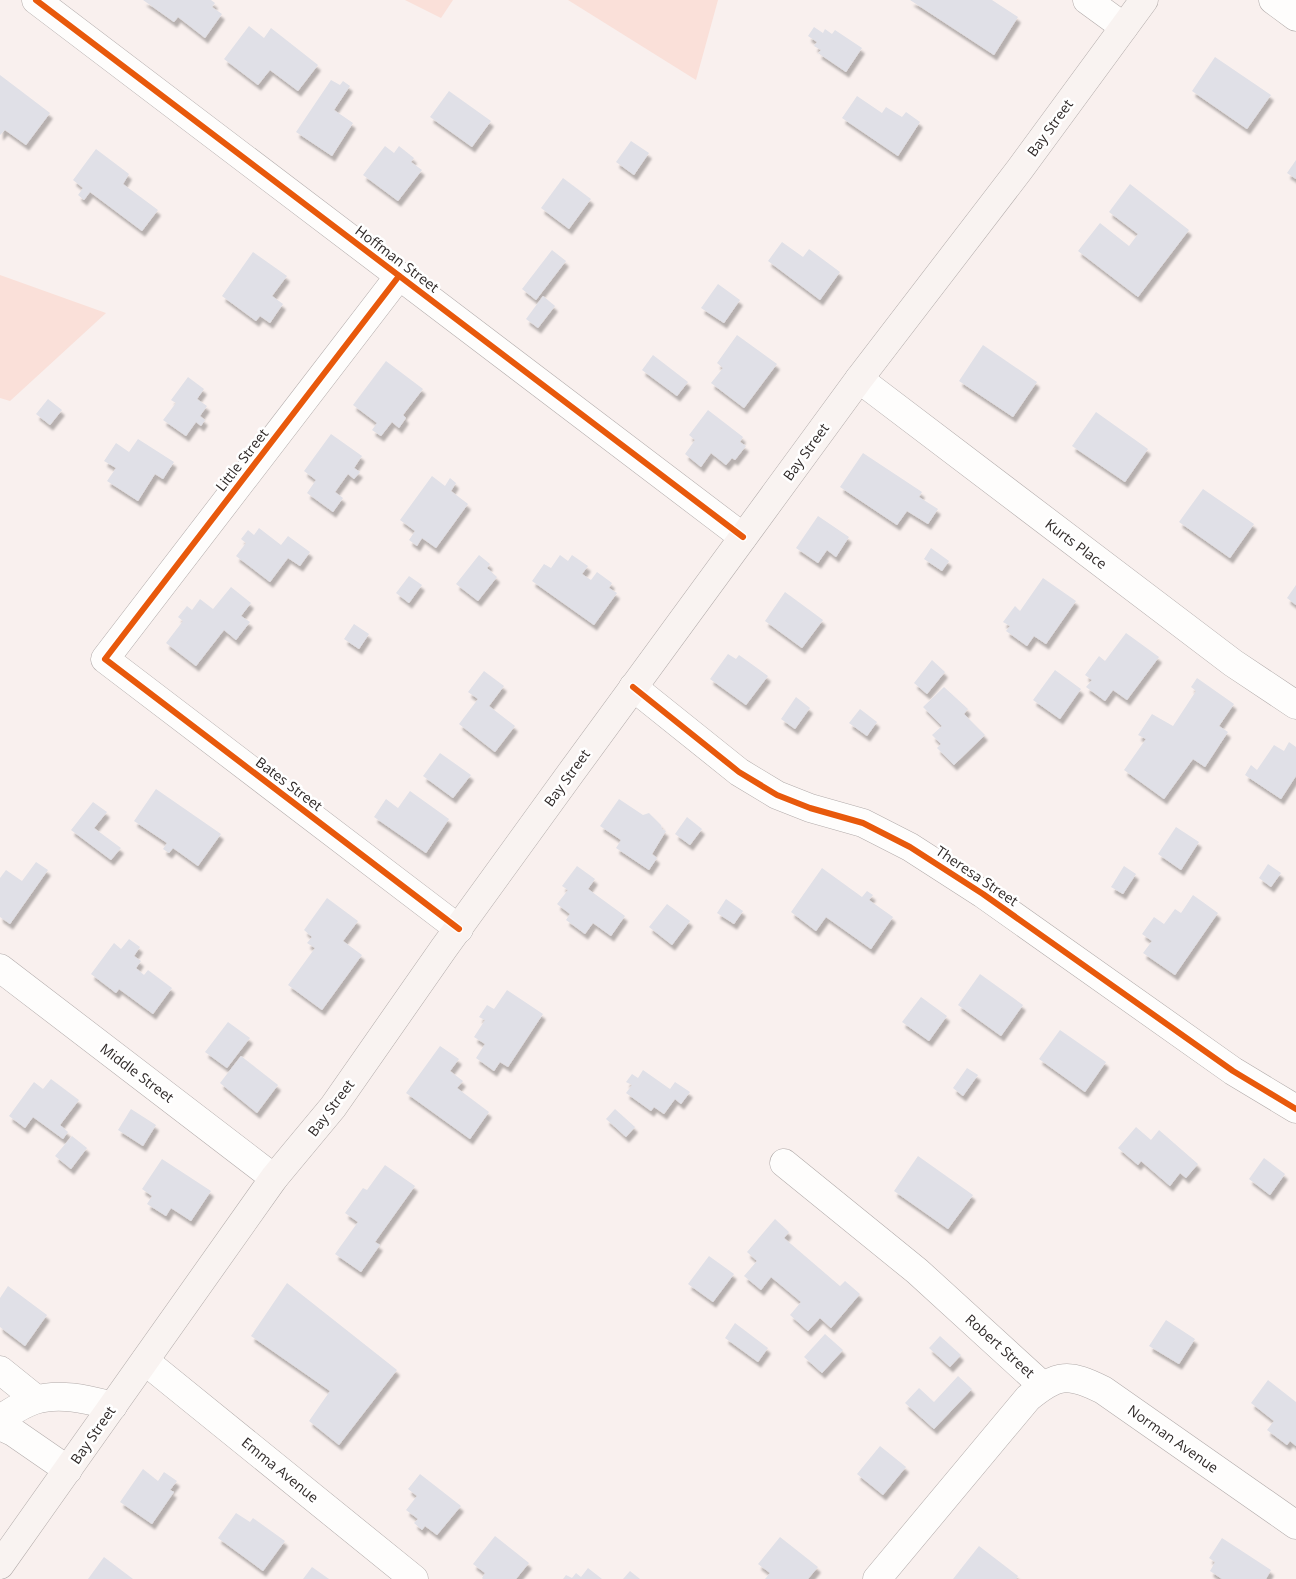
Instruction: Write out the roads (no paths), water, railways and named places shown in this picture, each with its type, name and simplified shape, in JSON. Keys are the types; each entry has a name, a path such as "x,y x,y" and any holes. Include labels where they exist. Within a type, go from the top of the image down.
{"main road":[{"name":"Bay Street","path":"0,1565 274,1178 333,1107 459,929 859,379 1020,169 1144,0"}],"street":[{"name":"Hoffman Street","path":"36,0 743,538"},
{"path":"1087,0 1124,27"},
{"path":"1273,0 1296,16"},
{"name":"Little Street","path":"105,660 399,276"},
{"name":"Kurts Place","path":"859,379 1233,664 1296,705"},
{"name":"Bates Street","path":"105,660 459,929"},
{"name":"Theresa Street","path":"634,687 738,772 777,794 810,808 863,823 910,847 983,894 1226,1066 1296,1109"},
{"name":"Middle Street","path":"0,968 274,1178"},
{"name":"Robert Street","path":"784,1163 917,1271 1043,1386 1028,1398 877,1579"},
{"name":"Emma Avenue","path":"145,1361 414,1579"},
{"path":"0,1370 36,1400"},
{"name":"Norman Avenue","path":"1043,1386 1059,1379 1080,1378 1103,1390 1296,1525"},
{"path":"0,1419 18,1407 36,1400 78,1398 113,1406"},
{"path":"0,1426 13,1432 68,1470"}]}
